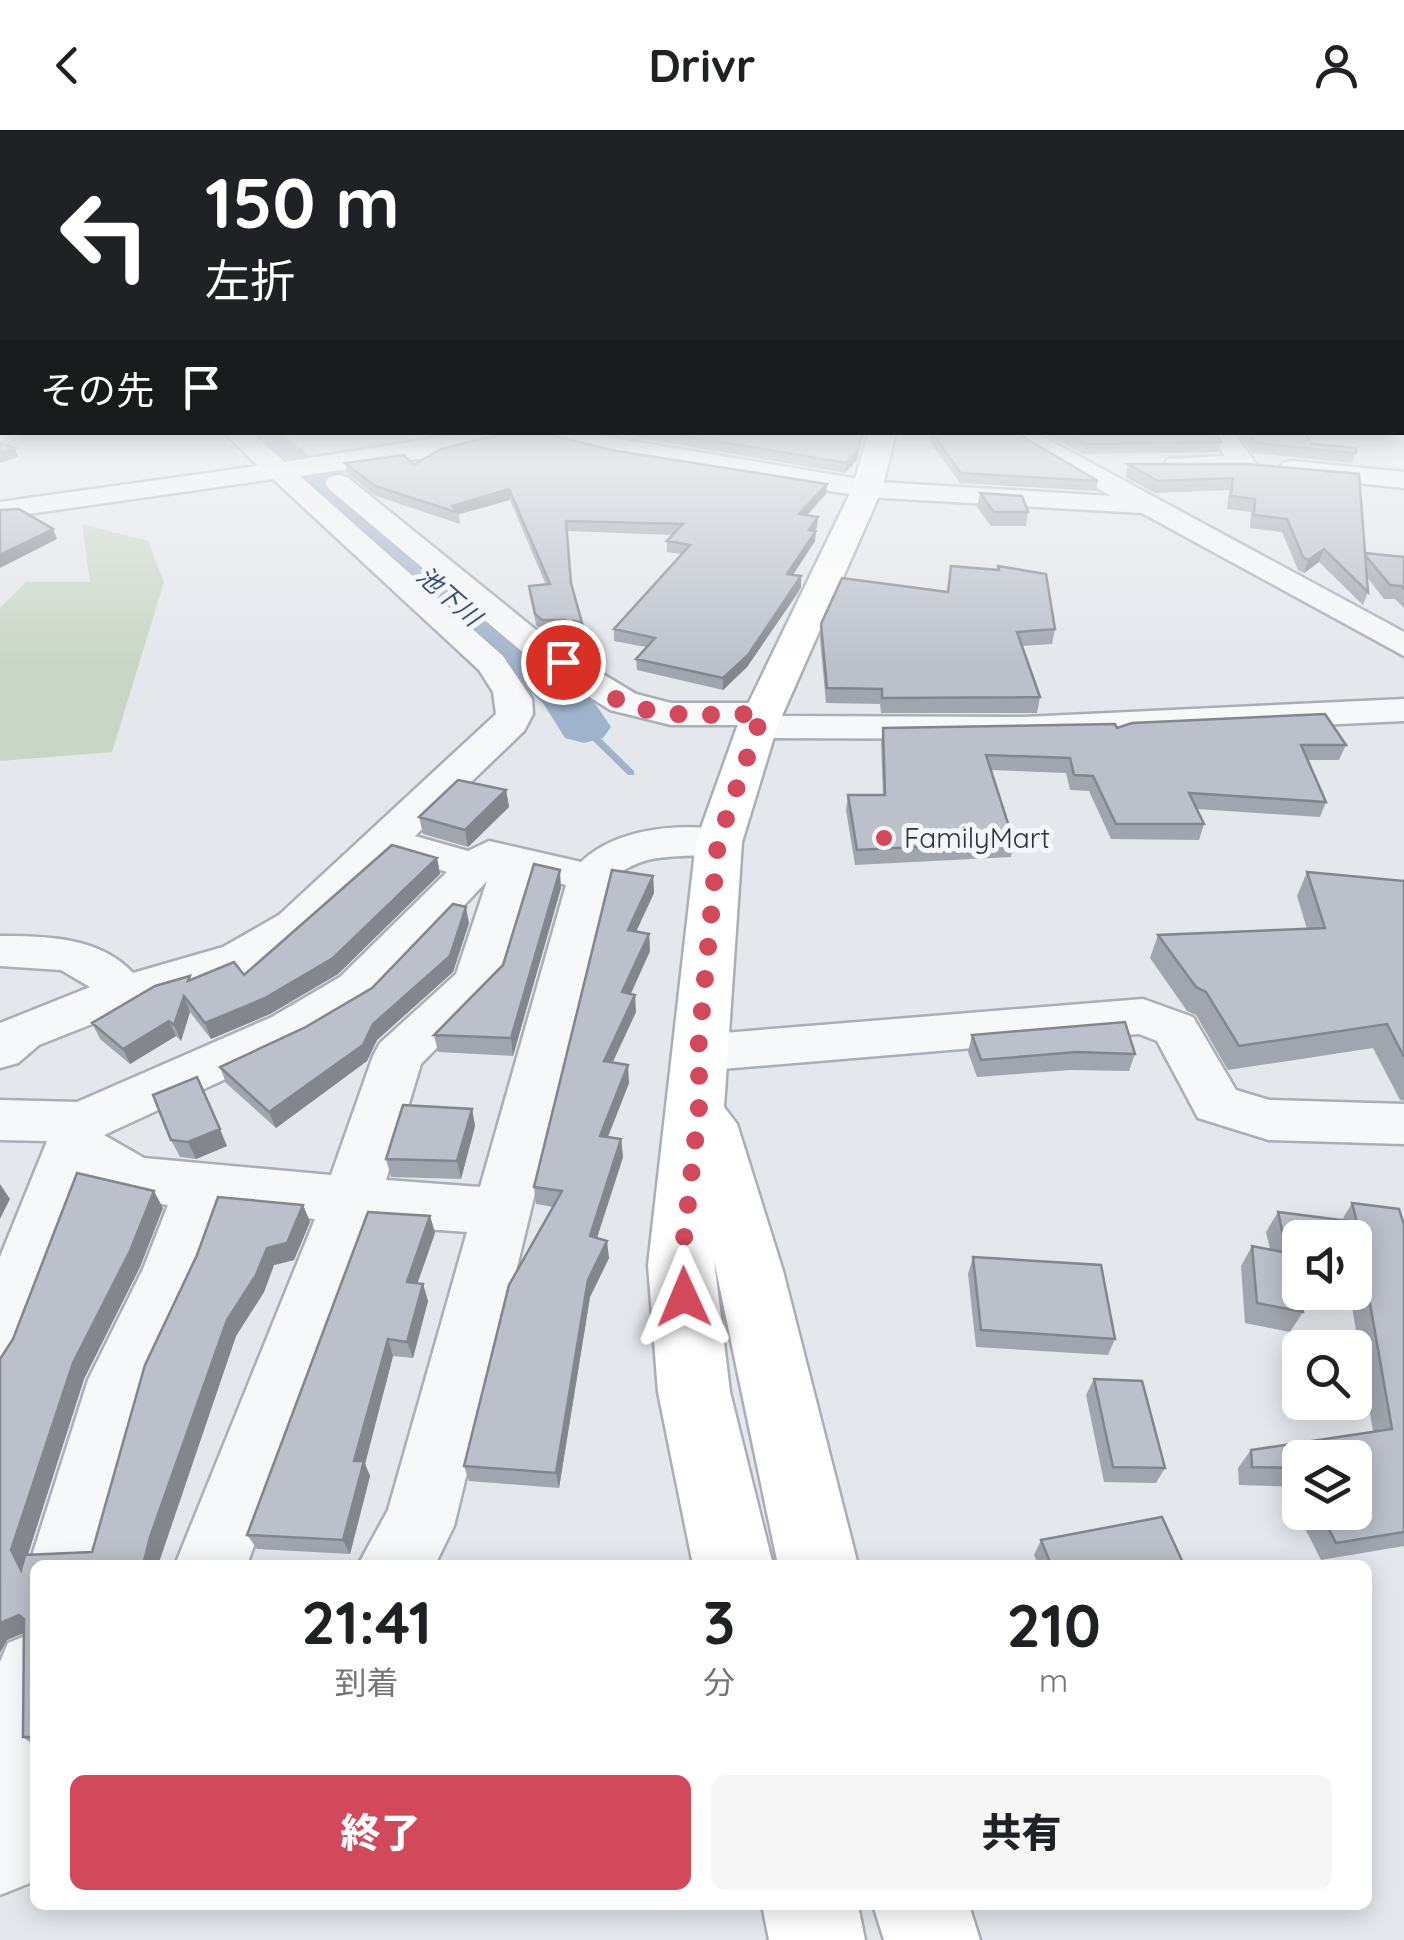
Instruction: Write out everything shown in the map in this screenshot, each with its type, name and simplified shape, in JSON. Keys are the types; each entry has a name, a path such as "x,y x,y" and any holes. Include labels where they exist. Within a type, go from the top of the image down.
{"main road":[{"path":"733,1560 694,1392 681,1265 718,842 759,720 861,500"},
{"path":"698,1075 750,1271 817,1560"},
{"path":"811,1910 816,1940"},
{"path":"923,1910 932,1940"}],"street":[{"path":"0,510 51,500"},
{"path":"0,1050 21,1033 123,993 240,958 294,925 510,723 518,710 516,698 491,663 326,500"},
{"path":"359,500 544,653 582,670 626,704 759,720 1024,728 1404,710"},
{"path":"1052,500 1149,507"},
{"path":"1138,500 1404,646"},
{"path":"1361,622 1404,624"},
{"path":"384,840 590,878"},
{"path":"397,1560 419,1526 590,878 608,856 639,844 718,842"},
{"path":"0,1334 77,1134 290,1029 357,989 500,864"},
{"path":"213,1560 351,1200 398,1056 478,981 508,882 500,864"},
{"path":"0,951 72,957 97,964 123,993"},
{"path":"698,1075 1143,1016 1175,1029 1216,1104 1269,1120 1404,1124"},
{"path":"0,1120 77,1134 130,1179 502,1212"},
{"path":"66,1560 120,1380 172,1271 203,1186"},
{"path":"0,1853 30,1696"},
{"path":"0,1871 30,1868"}],"green space":[{"path":"82,524 148,541 164,582 112,752 0,761 0,608 26,582 90,582"}],"building":[{"path":"420,500 471,500 452,506 459,513"},
{"path":"514,500 812,500 799,514 818,517 809,530 816,531 787,574 801,576 748,655 723,678 636,659 655,638 614,629 690,545 667,541 683,524 566,521 571,583 582,623 574,621 575,627 569,628 565,620 542,620 535,614 529,586 550,584"},
{"path":"986,500 1024,500 1028,512 994,512"},
{"path":"1255,500 1361,500 1365,553 1404,557 1404,589 1390,585 1365,555 1368,592 1324,549 1308,560 1303,557 1287,519 1254,515"},
{"path":"19,509 53,529 0,555 0,510"},
{"path":"951,566 999,570 998,566 1046,574 1055,629 1017,632 1040,697 882,698 882,689 827,688 821,624 842,578 948,592"},
{"path":"1325,714 1346,745 1301,745 1326,802 1189,793 1204,824 1116,824 1093,776 1074,775 1070,758 986,755 1014,842 857,850 848,795 885,795 883,728 1115,724 1117,728 1132,723"},
{"path":"458,780 506,790 465,830 419,817"},
{"path":"392,845 437,858 333,958 265,998 205,1023 184,996 174,1025 169,1021 123,1049 92,1023 155,986 190,976 188,981 234,962 244,975"},
{"path":"534,864 560,870 511,1038 434,1035 503,965"},
{"path":"612,870 653,876 628,930 649,934 622,992 635,995 604,1061 628,1065 600,1136 621,1139 590,1236 607,1241 588,1280 556,1473 464,1466 509,1285 562,1191 534,1187"},
{"path":"1307,872 1404,881 1404,1057 1387,1024 1239,1046 1206,992 1196,987 1158,935 1325,928"},
{"path":"453,904 466,907 450,956 373,1024 363,1045 269,1112 220,1067 304,1028 372,988"},
{"path":"1125,1022 1135,1054 1077,1052 981,1060 972,1035"},
{"path":"197,1077 220,1129 188,1142 171,1140 153,1095"},
{"path":"403,1105 472,1109 457,1161 386,1159"},
{"path":"77,1173 154,1191 130,1251 73,1363 11,1550 21,1570 25,1555 92,1552 145,1365 197,1255 218,1197 303,1205 287,1243 267,1248 256,1275 227,1320 144,1560 30,1560 30,1737 23,1737 24,1619 19,1615 0,1623 0,1359 13,1339"},
{"path":"1352,1203 1399,1209 1404,1225 1404,1532 1336,1543 1329,1530 1372,1530 1372,1440 1318,1440 1392,1429 1371,1310 1372,1220 1356,1220"},
{"path":"368,1212 430,1216 407,1282 423,1284 407,1342 388,1339 354,1461 364,1461 343,1540 247,1535"},
{"path":"1278,1212 1341,1220 1282,1220 1282,1230"},
{"path":"1252,1246 1282,1252 1282,1308 1257,1303"},
{"path":"973,1257 1101,1265 1115,1339 981,1330"},
{"path":"1094,1379 1142,1381 1165,1468 1113,1467"},
{"path":"1282,1445 1282,1468 1252,1467 1251,1450"},
{"path":"1162,1517 1182,1560 1049,1560 1041,1540"}],"waterway":[{"name":"池下川","path":"338,500 563,694 584,727"},
{"path":"584,727 631,773"}],"place":[{"name":"FamilyMart","path":"884,838"}],"route":[{"path":"563,662 582,670 626,704 677,713 762,714 718,842 698,1052 700,1098 681,1265 684,1297"}]}
